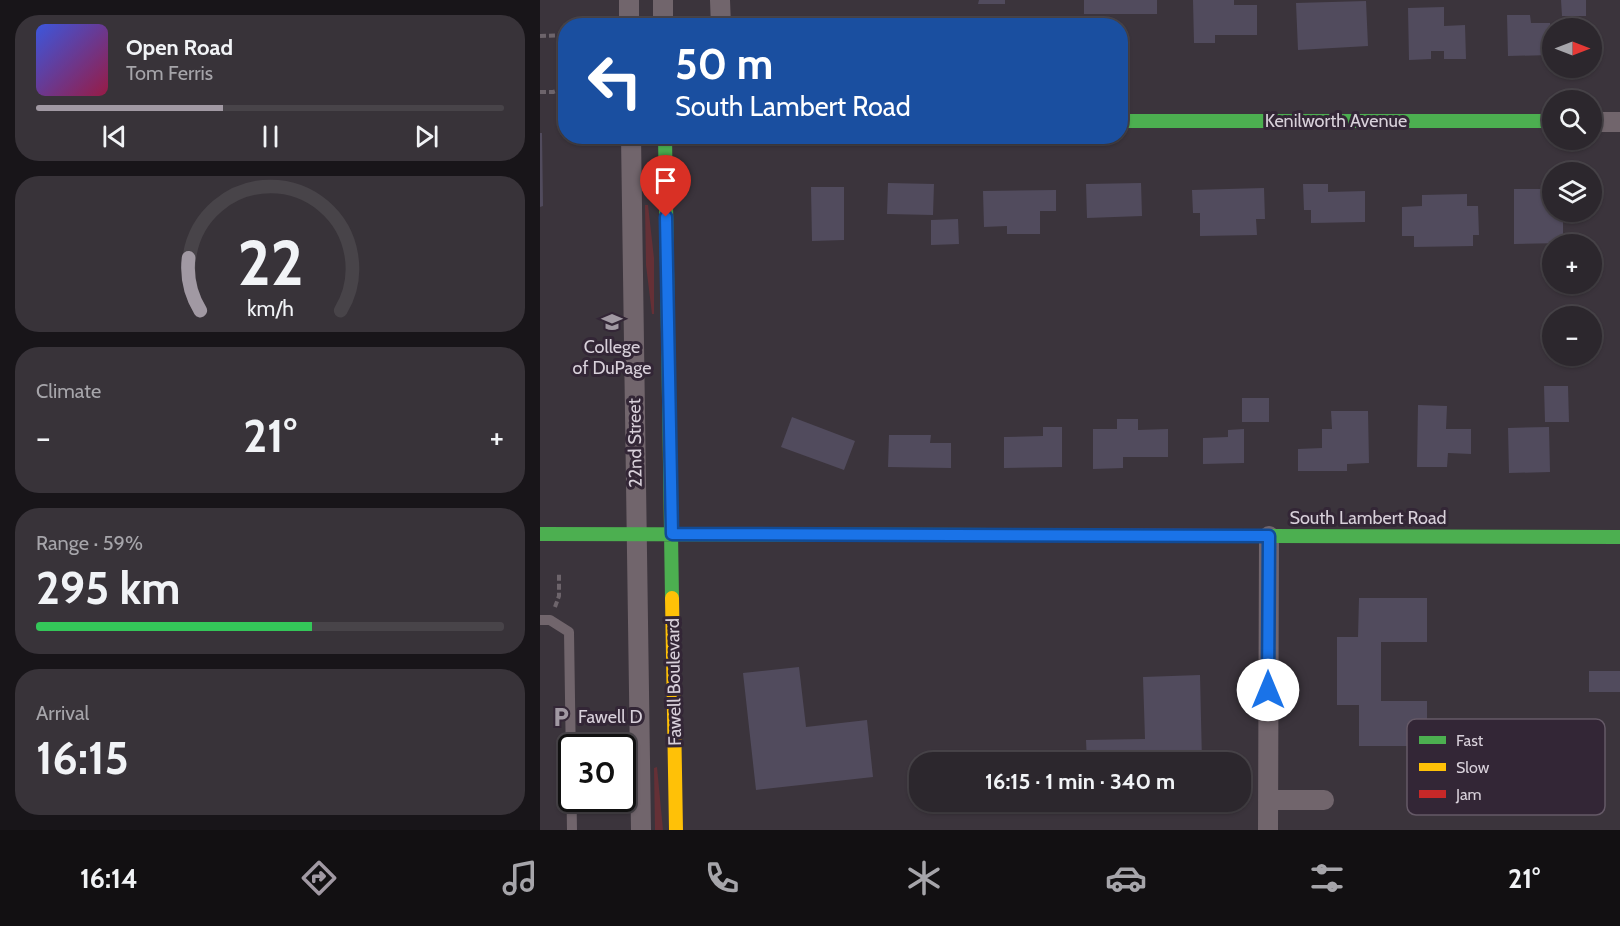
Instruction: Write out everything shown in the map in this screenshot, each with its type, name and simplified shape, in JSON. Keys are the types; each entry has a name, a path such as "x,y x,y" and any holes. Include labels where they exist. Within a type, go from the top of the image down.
{"street":[{"path":"629,0 629,18"},
{"path":"663,0 663,18"},
{"path":"720,0 721,18"},
{"name":"Kenilworth Avenue","path":"1128,121 1542,122"},
{"path":"1602,122 1620,122"},
{"name":"22nd Street","path":"631,144 636,534"},
{"name":"22nd Street","path":"665,144 672,534"},
{"name":"South Lambert Road","path":"540,534 1620,537"},
{"name":"Fawell Boulevard","path":"636,534 641,830"},
{"name":"Fawell Boulevard","path":"672,534 676,830"},
{"path":"1268,830 1269,536"},
{"path":"1268,800 1324,800"}],"lane":[{"path":"545,620 569,632 572,830"}],"path":[{"path":"540,36 558,35"},
{"path":"540,92 558,90"},
{"path":"545,620 559,596 559,572"}],"shaded area":[{"path":"645,205 648,205 654,258 654,314 652,314 646,265"},
{"path":"657,767 663,830 655,830 654,768"}],"building":[{"path":"979,0 1005,0 1005,4 978,4"},
{"path":"1084,0 1157,0 1157,14 1084,14"},
{"path":"1193,0 1234,0 1234,5 1257,5 1257,35 1215,35 1215,43 1194,43"},
{"path":"1561,0 1586,0 1586,16 1562,16"},
{"path":"1366,1 1368,46 1298,50 1296,3"},
{"path":"1444,7 1444,26 1465,25 1466,59 1444,59 1444,51 1431,51 1431,59 1409,60 1408,8"},
{"path":"1507,15 1530,15 1531,23 1542,23 1542,55 1508,56"},
{"path":"540,133 542,133 543,206 540,207"},
{"path":"888,183 934,184 933,215 887,214"},
{"path":"1141,183 1142,216 1087,218 1086,184"},
{"path":"1303,184 1328,184 1328,192 1365,191 1365,222 1311,223 1311,210 1304,210"},
{"path":"811,187 844,187 844,240 812,241"},
{"path":"1264,188 1265,219 1256,219 1257,235 1200,236 1200,213 1193,213 1192,190"},
{"path":"1514,189 1542,189 1542,222 1563,222 1563,234 1542,234 1542,243 1514,244"},
{"path":"1056,190 1056,211 1040,211 1040,234 1007,234 1007,226 984,227 983,191"},
{"path":"1467,194 1467,206 1478,206 1479,235 1473,235 1473,246 1414,247 1414,236 1402,236 1402,207 1422,206 1422,195"},
{"path":"958,219 959,244 931,245 931,220"},
{"path":"1544,386 1568,386 1569,422 1545,422"},
{"path":"1242,398 1269,398 1269,422 1242,422"},
{"path":"1418,405 1447,406 1446,429 1471,429 1471,454 1448,453 1447,467 1417,467"},
{"path":"1331,411 1368,411 1369,463 1347,464 1347,471 1298,471 1298,449 1322,448 1322,429 1332,429"},
{"path":"792,417 855,441 844,470 781,447"},
{"path":"1117,419 1138,419 1138,430 1168,429 1168,457 1123,457 1123,468 1093,469 1093,429 1117,429"},
{"path":"1043,427 1062,427 1062,467 1004,468 1004,437 1043,436"},
{"path":"1549,427 1550,472 1509,473 1508,428"},
{"path":"1244,429 1244,463 1203,464 1203,438 1228,437 1228,430"},
{"path":"889,435 931,435 930,443 951,443 951,468 888,467"},
{"path":"1359,598 1427,598 1427,642 1381,642 1381,701 1427,701 1427,719 1407,719 1407,746 1359,746 1359,705 1337,705 1337,637 1358,637"},
{"path":"799,667 806,727 867,720 873,777 756,790 743,673"},
{"path":"1589,671 1620,671 1620,692 1589,692"},
{"path":"1200,675 1202,752 1087,752 1086,740 1145,739 1143,677"}],"traffic: fast":[{"path":"1128,121 1542,121"},
{"path":"665,144 672,598"},
{"path":"540,534 998,535"},
{"path":"1235,536 1620,537"}],"traffic: slow":[{"path":"672,598 676,830"}],"traffic: jam":[{"path":"998,535 1235,536"}],"place":[{"name":"College of DuPage","path":"612,322"},
{"name":"Fawell D","path":"561,717"}],"route":[{"path":"666,217 672,534 1269,536 1268,690"}]}
